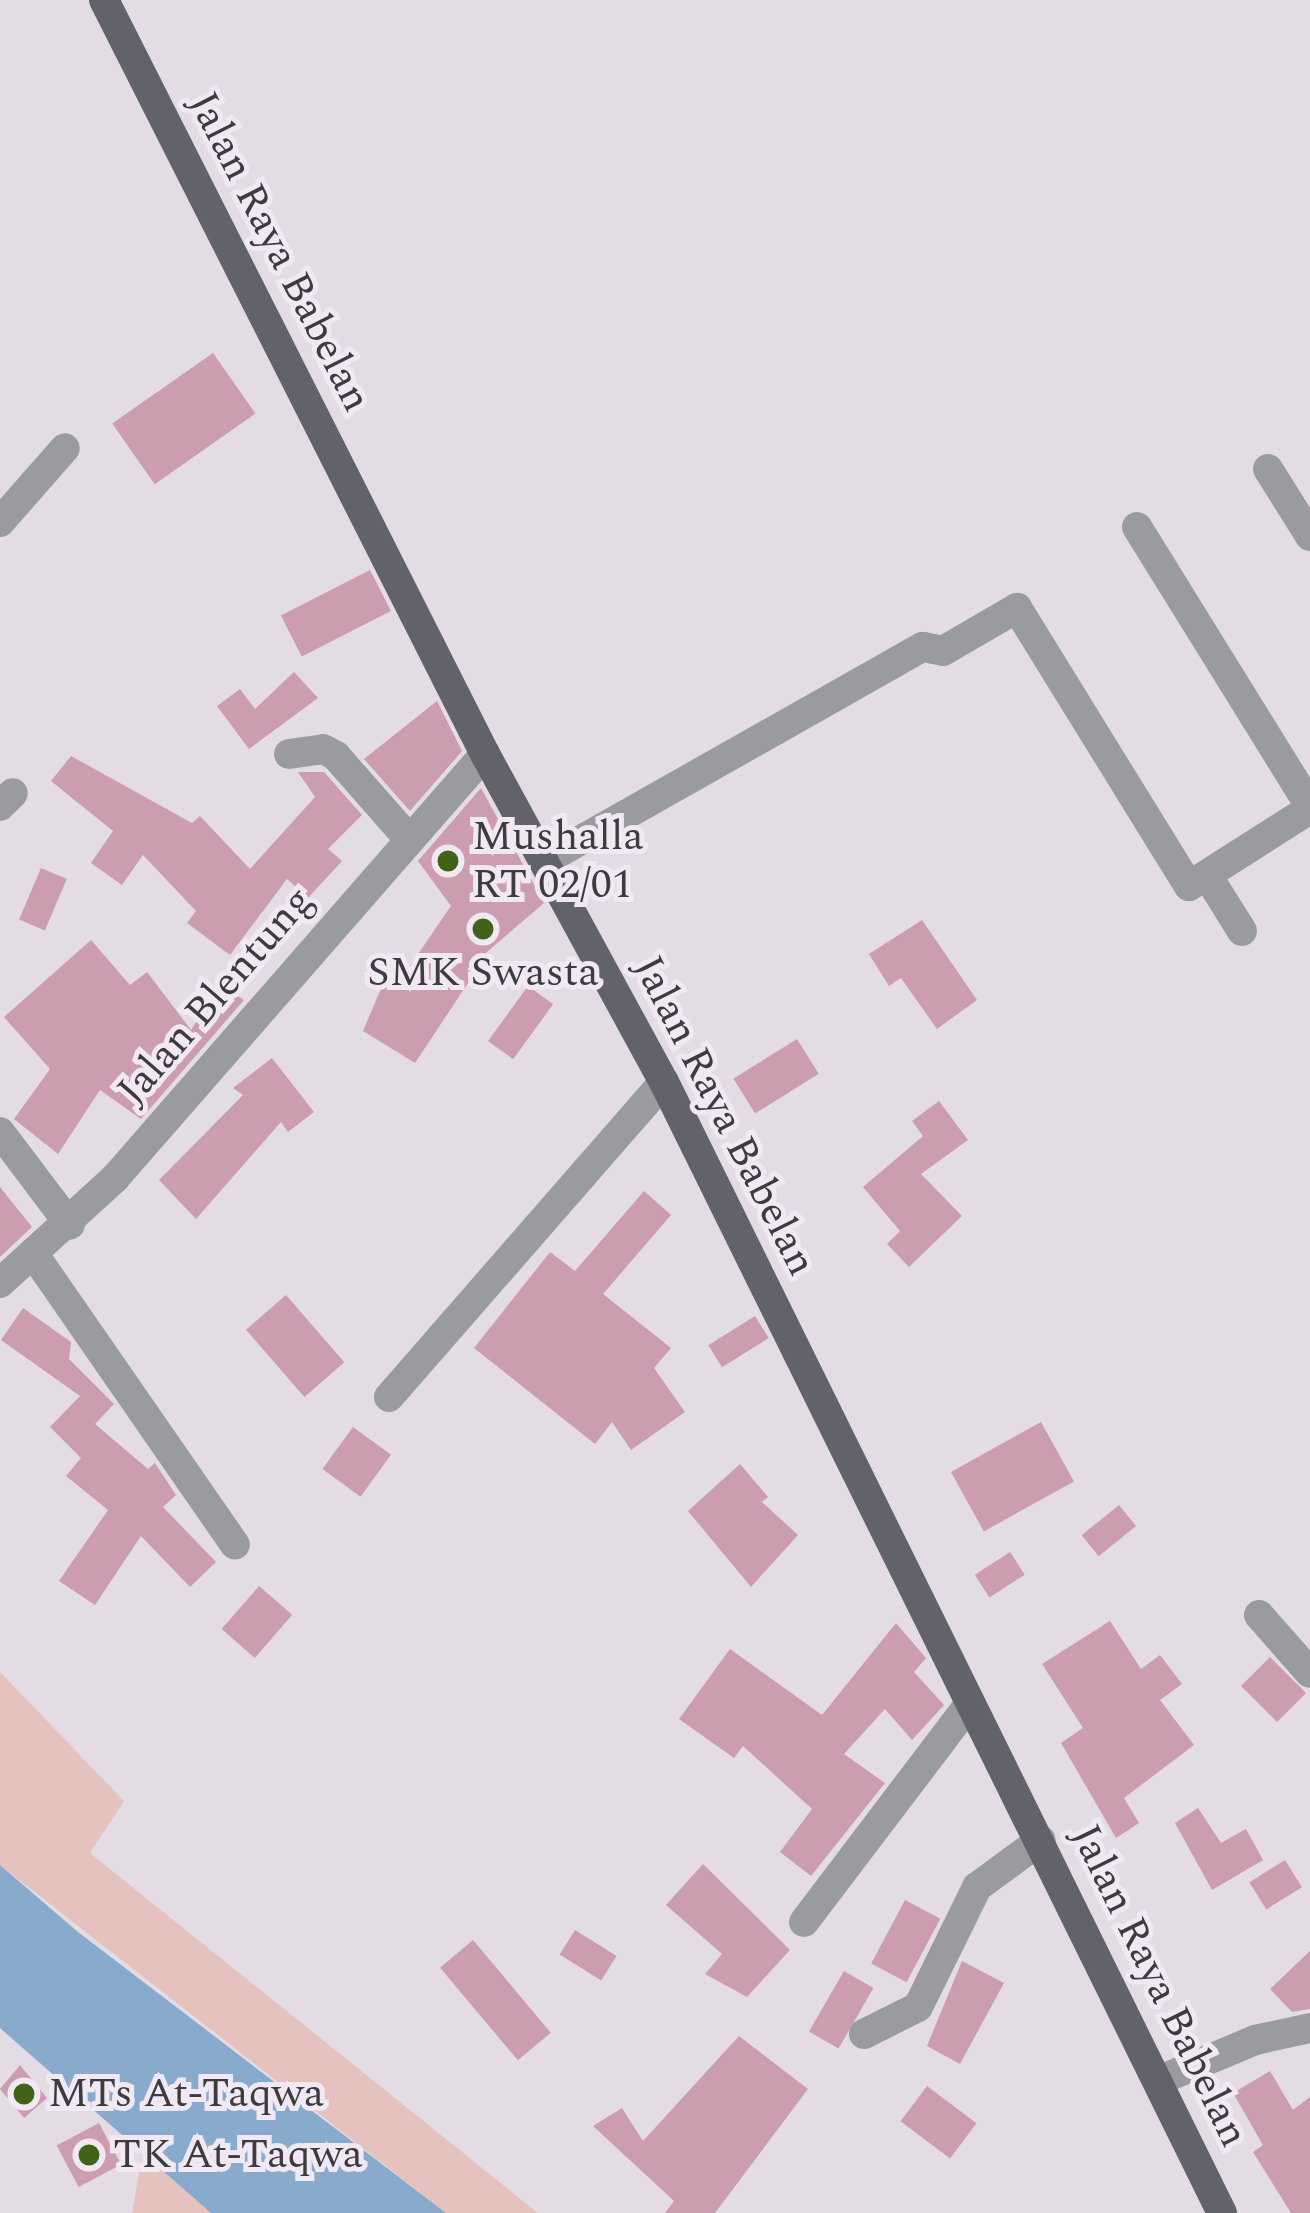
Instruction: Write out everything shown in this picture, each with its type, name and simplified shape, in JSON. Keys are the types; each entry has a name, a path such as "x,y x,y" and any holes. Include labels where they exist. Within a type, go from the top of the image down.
{"main road":[{"name":"Jalan Raya Babelan","path":"104,0 485,754 664,1082 1222,2213"}],"street":[{"path":"0,522 65,448"},
{"path":"1268,469 1310,536"},
{"path":"544,861 923,647 944,651 1017,608 1189,886 1310,808 1137,527"},
{"path":"289,754 323,749 336,756 408,838"},
{"name":"Jalan Blentung","path":"0,1283 70,1225 485,754"},
{"path":"1207,874 1242,931"},
{"path":"389,1397 664,1082"},
{"path":"0,1132 70,1225"},
{"path":"35,1256 235,1545"},
{"path":"1259,1615 1310,1673"},
{"path":"804,1922 969,1706"},
{"path":"864,2034 918,2007 977,1887 1041,1840"},
{"path":"1160,2080 1255,2040 1310,2028"}],"shaded area":[{"path":"0,1672 124,1801 90,1853 538,2213 446,2213 0,1865"},
{"path":"143,2152 211,2213 132,2213"}],"water":[{"path":"0,1865 78,1932 446,2213 211,2213 0,2028"}],"building":[{"path":"213,353 255,414 155,484 112,424"},
{"path":"370,570 391,611 302,656 281,615"},
{"path":"294,672 318,698 249,749 217,706 240,689 255,709"},
{"path":"437,701 462,751 410,811 364,759"},
{"path":"71,756 192,823 200,816 250,869 315,797 298,772 324,772 362,815 328,849 342,861 308,898 287,879 230,955 187,923 196,911 143,855 122,885 91,863 113,831 51,781"},
{"path":"481,788 544,903 467,969 474,974 415,1063 363,1031 383,984 394,989 451,906 418,861"},
{"path":"41,868 67,879 45,930 19,920"},
{"path":"922,920 977,1000 937,1029 901,978 889,986 869,954"},
{"path":"91,940 130,985 147,972 191,1030 221,985 244,1000 141,1119 100,1090 58,1154 14,1119 50,1069 4,1017"},
{"path":"528,986 553,1004 513,1059 488,1041"},
{"path":"797,1039 819,1074 755,1114 733,1079"},
{"path":"272,1058 314,1112 288,1132 281,1122 196,1219 159,1180 243,1095 233,1088"},
{"path":"939,1101 968,1140 921,1174 962,1216 909,1267 887,1244 900,1231 863,1187 923,1136 912,1121"},
{"path":"0,1187 32,1227 0,1257"},
{"path":"644,1191 671,1215 603,1294 671,1348 654,1368 685,1412 631,1450 612,1422 595,1444 474,1348 550,1252 575,1271"},
{"path":"286,1295 344,1362 304,1397 246,1330"},
{"path":"23,1308 71,1342 69,1359 114,1404 95,1424 148,1469 155,1463 176,1495 163,1507 216,1562 190,1587 141,1536 95,1605 59,1581 108,1510 66,1476 81,1458 50,1427 80,1396 1,1340"},
{"path":"755,1316 769,1338 722,1367 708,1345"},
{"path":"1041,1422 1074,1481 984,1531 951,1472"},
{"path":"353,1427 391,1455 360,1497 322,1469"},
{"path":"740,1464 768,1497 762,1502 798,1535 751,1587 688,1511"},
{"path":"1119,1505 1136,1526 1099,1556 1082,1535"},
{"path":"1010,1552 1025,1575 989,1598 975,1575"},
{"path":"259,1586 292,1615 255,1658 222,1629"},
{"path":"1110,1621 1141,1669 1160,1655 1182,1684 1160,1700 1194,1745 1124,1798 1139,1823 1116,1838 1061,1743 1083,1728 1042,1664"},
{"path":"896,1623 926,1658 914,1672 944,1705 912,1740 885,1709 844,1754 885,1783 811,1876 780,1852 812,1809 743,1746 734,1758 679,1719 730,1649 822,1715"},
{"path":"1270,1657 1306,1693 1277,1722 1241,1686"},
{"path":"1198,1808 1221,1843 1246,1829 1263,1860 1212,1890 1175,1823"},
{"path":"1285,1860 1302,1887 1266,1909 1249,1882"},
{"path":"703,1864 790,1950 747,1997 705,1974 722,1954 666,1905"},
{"path":"905,1900 940,1919 907,1982 871,1964"},
{"path":"575,1930 617,1956 601,1981 560,1955"},
{"path":"473,1940 551,2033 518,2060 440,1968"},
{"path":"1310,1951 1310,2009 1292,2012 1270,1989"},
{"path":"962,1961 1004,1983 960,2064 927,2046"},
{"path":"844,1971 873,1988 838,2049 809,2032"},
{"path":"739,2036 808,2089 715,2213 665,2213 674,2201 593,2126 622,2108 643,2141"},
{"name":"MTs At-Taqwa","path":"20,2065 47,2098 24,2118 0,2089"},
{"path":"1270,2071 1293,2110 1310,2097 1310,2213 1291,2213 1253,2152 1263,2145 1233,2093"},
{"path":"927,2086 977,2123 950,2158 901,2121"},
{"name":"TK At-Taqwa","path":"99,2123 121,2164 79,2187 57,2146"}],"place":[{"name":"Mushalla RT 02/01","path":"448,861"},
{"name":"SMK Swasta","path":"483,929"},
{"name":"MTs At-Taqwa","path":"24,2094"},
{"name":"TK At-Taqwa","path":"89,2155"}]}
